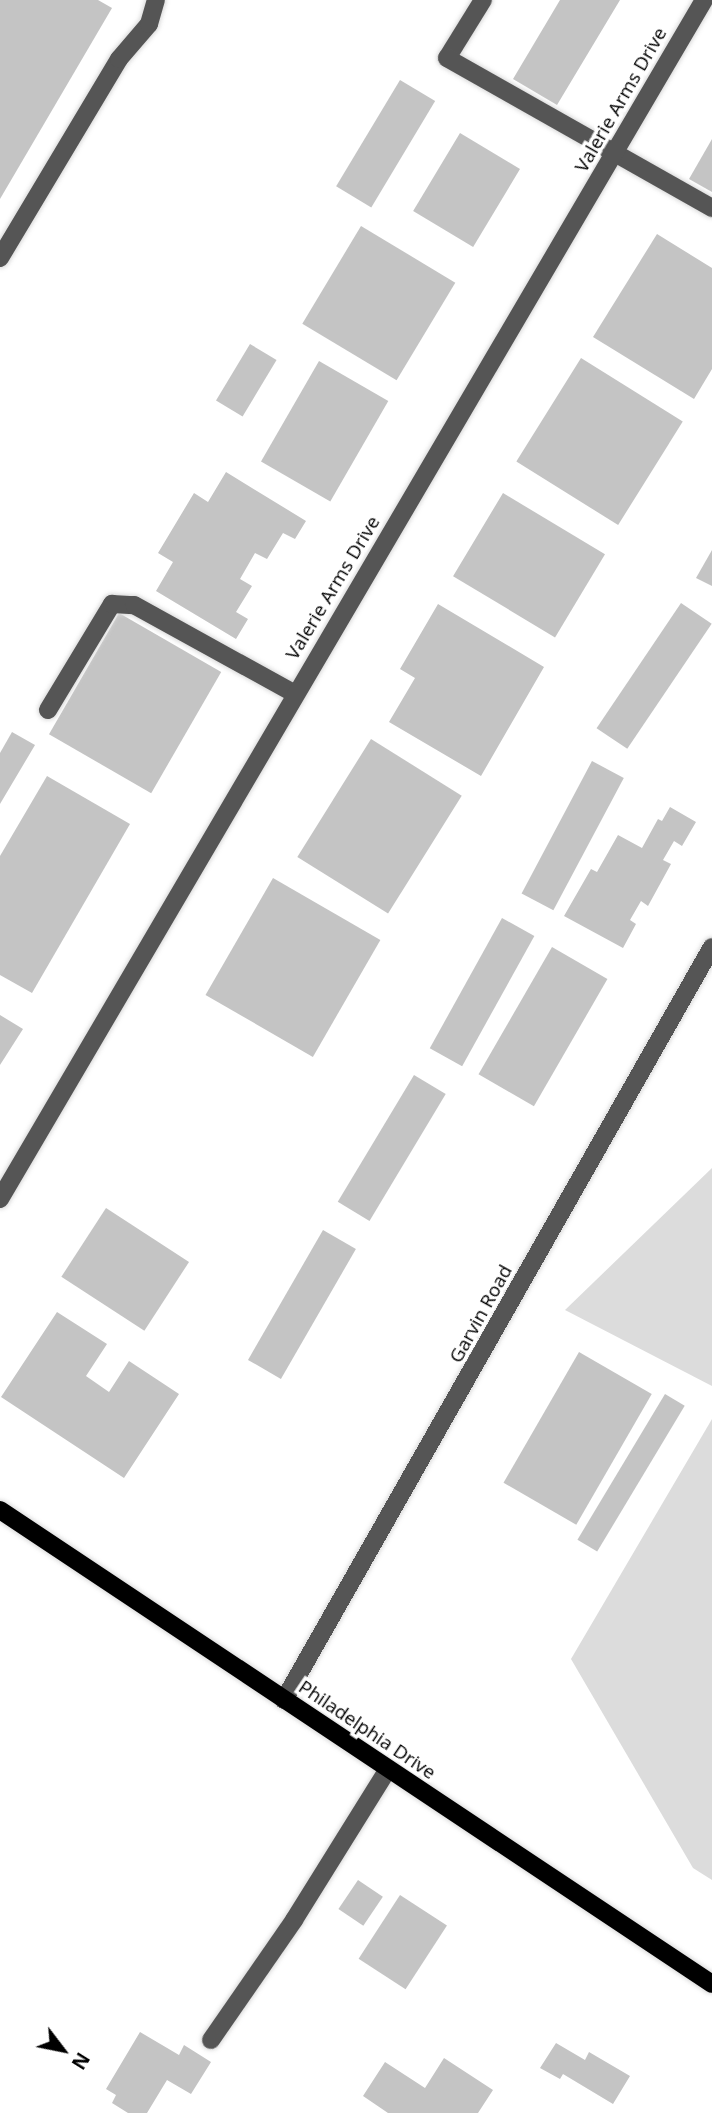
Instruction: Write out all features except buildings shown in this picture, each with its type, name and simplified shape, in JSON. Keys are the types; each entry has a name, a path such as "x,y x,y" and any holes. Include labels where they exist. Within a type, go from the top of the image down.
{"main road":[{"name":"Philadelphia Drive","path":"0,1510 712,1984"}],"street":[{"path":"0,258 119,59 149,24 156,0"},
{"path":"484,0 447,58 712,208"},
{"name":"Valerie Arms Drive","path":"0,1199 704,0"},
{"path":"48,710 112,604 134,606 295,694"},
{"name":"Garvin Road","path":"284,1700 712,947"},
{"path":"211,2040 294,1920 388,1769"}],"shaded area":[{"path":"712,1168 712,1386 565,1310"},
{"path":"712,1419 712,1880 693,1868 571,1659"}]}
